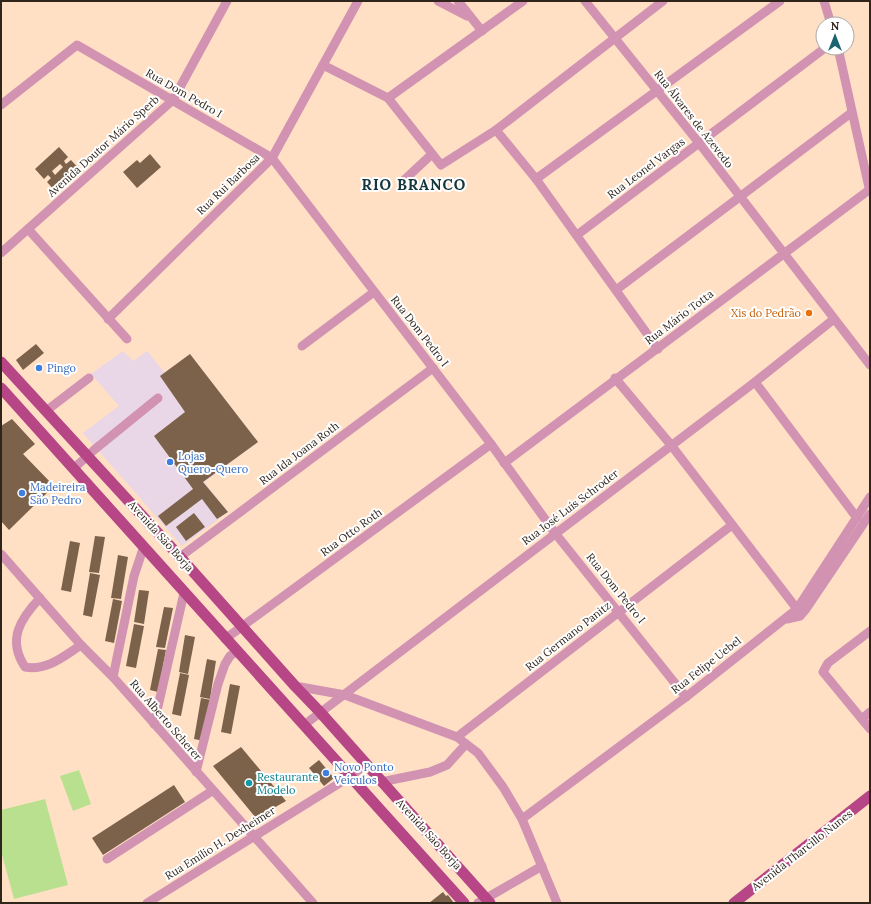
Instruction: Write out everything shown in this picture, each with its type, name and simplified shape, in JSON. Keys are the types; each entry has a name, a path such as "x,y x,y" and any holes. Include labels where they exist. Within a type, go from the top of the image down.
{"main road":[{"name":"Avenida São Borja","path":"1,362 320,712 485,901"},
{"name":"Avenida São Borja","path":"1,388 143,549 351,776 464,903"},
{"name":"Avenida Tharcillo Nunes","path":"734,903 870,796"}],"street":[{"name":"Avenida Doutor Mário Sperb","path":"1,253 173,100 227,1"},
{"name":"Rua Rui Barbosa","path":"108,319 272,158 358,1"},
{"path":"438,1 468,16"},
{"path":"458,1 468,16 482,31"},
{"path":"388,98 523,1"},
{"name":"Rua Álvares de Azevedo","path":"585,1 699,143 782,253 870,365"},
{"path":"322,65 388,98 441,165 496,130 663,1"},
{"path":"536,179 780,1"},
{"path":"824,1 829,16"},
{"name":"Rua Dom Pedro I","path":"1,105 77,45 272,158 491,444 555,532 686,697"},
{"name":"Rua Leonel Vargas","path":"577,235 815,56"},
{"path":"840,56 851,113 870,191"},
{"path":"616,290 851,113"},
{"path":"496,130 536,179 658,349"},
{"path":"402,182 432,154"},
{"name":"Rua Mário Totta","path":"504,463 616,378 658,349 782,253 870,191"},
{"path":"28,229 127,340"},
{"path":"302,346 374,292"},
{"name":"Rua José Luís Schroder","path":"320,712 345,695 555,532 755,382 834,319"},
{"name":"Rua Ida Joana Roth","path":"180,557 432,368"},
{"path":"46,411 89,378"},
{"path":"616,378 671,445 797,609"},
{"path":"755,382 857,518"},
{"path":"73,469 158,398"},
{"name":"Rua Otto Roth","path":"225,639 491,444"},
{"name":"Rua Felipe Uebel","path":"522,819 686,697 797,609 870,497"},
{"path":"784,620 800,616 806,609 870,514"},
{"name":"Rua Germano Panitz","path":"457,737 732,525"},
{"path":"113,677 134,576 143,549"},
{"name":"Rua Alberto Scherer","path":"1,554 81,645 113,677 212,791 313,903"},
{"path":"154,724 184,593"},
{"path":"40,598 26,613 17,634 16,644 18,657 25,667 36,669 44,667 81,645"},
{"path":"870,630 828,662 823,672 870,729"},
{"path":"196,772 218,684 225,664 230,656 236,652"},
{"path":"295,686 345,695 457,737 466,744 482,759 503,787 522,819 557,903"},
{"path":"304,725 320,712"},
{"path":"862,719 870,712"},
{"path":"382,782 430,772 447,765 466,744"},
{"name":"Rua Emílio H. Dexheimer","path":"147,903 160,900 253,837 351,776 366,764"},
{"path":"107,859 212,791"},
{"path":"485,901 542,866"}],"shaded area":[{"name":"Lojas Quero-Quero","path":"123,351 133,361 147,351 165,373 190,354 258,442 204,482 228,512 182,546 83,433 119,406 91,374"}],"green space":[{"path":"79,770 91,804 73,811 60,776"},
{"path":"45,799 68,885 14,899 1,851 1,810"}],"building":[{"path":"59,147 68,157 64,161 66,164 71,160 81,171 56,192 47,182 51,178 48,175 44,179 35,169","holes":["60,164 63,167 55,175 52,171"]},
{"path":"150,154 161,167 137,188 123,172 137,160 140,163"},
{"path":"36,344 44,353 23,370 16,360"},
{"path":"190,354 258,442 203,482 228,512 217,519 202,499 166,526 158,516 193,489 154,436 185,412 160,376"},
{"path":"12,419 35,444 23,454 54,486 9,530 1,521 1,426"},
{"path":"194,513 205,527 186,541 176,527"},
{"path":"95,536 105,537 99,573 89,572"},
{"path":"70,541 80,543 71,592 61,590"},
{"path":"118,555 128,557 121,599 111,598"},
{"path":"90,573 100,575 92,617 83,615"},
{"path":"139,590 149,591 144,624 134,622"},
{"path":"113,599 122,601 114,643 105,641"},
{"path":"164,607 173,608 165,648 156,647"},
{"path":"134,624 144,626 136,668 126,666"},
{"path":"185,635 195,637 188,674 179,672"},
{"path":"158,649 166,650 158,692 150,690"},
{"path":"207,659 216,661 210,699 200,697"},
{"path":"180,673 189,675 181,716 172,714"},
{"path":"230,684 240,686 231,734 221,732"},
{"path":"201,698 211,700 204,741 194,739"},
{"name":"Restaurante Modelo","path":"241,747 286,801 256,818 213,766"},
{"path":"319,760 334,778 324,786 309,768"},
{"path":"174,785 185,802 103,855 92,838"},
{"path":"443,892 446,896 448,895 454,903 429,903"}],"place":[{"name":"Xis do Pedrão","path":"809,313"},
{"name":"Pingo","path":"39,368"},
{"name":"Lojas Quero-Quero","path":"170,462"},
{"name":"Madeireira São Pedro","path":"22,493"},
{"name":"Novo Ponto Veículos","path":"326,773"},
{"name":"Restaurante Modelo","path":"249,783"}],"district":[{"name":"RIO BRANCO","path":"414,184"}]}
